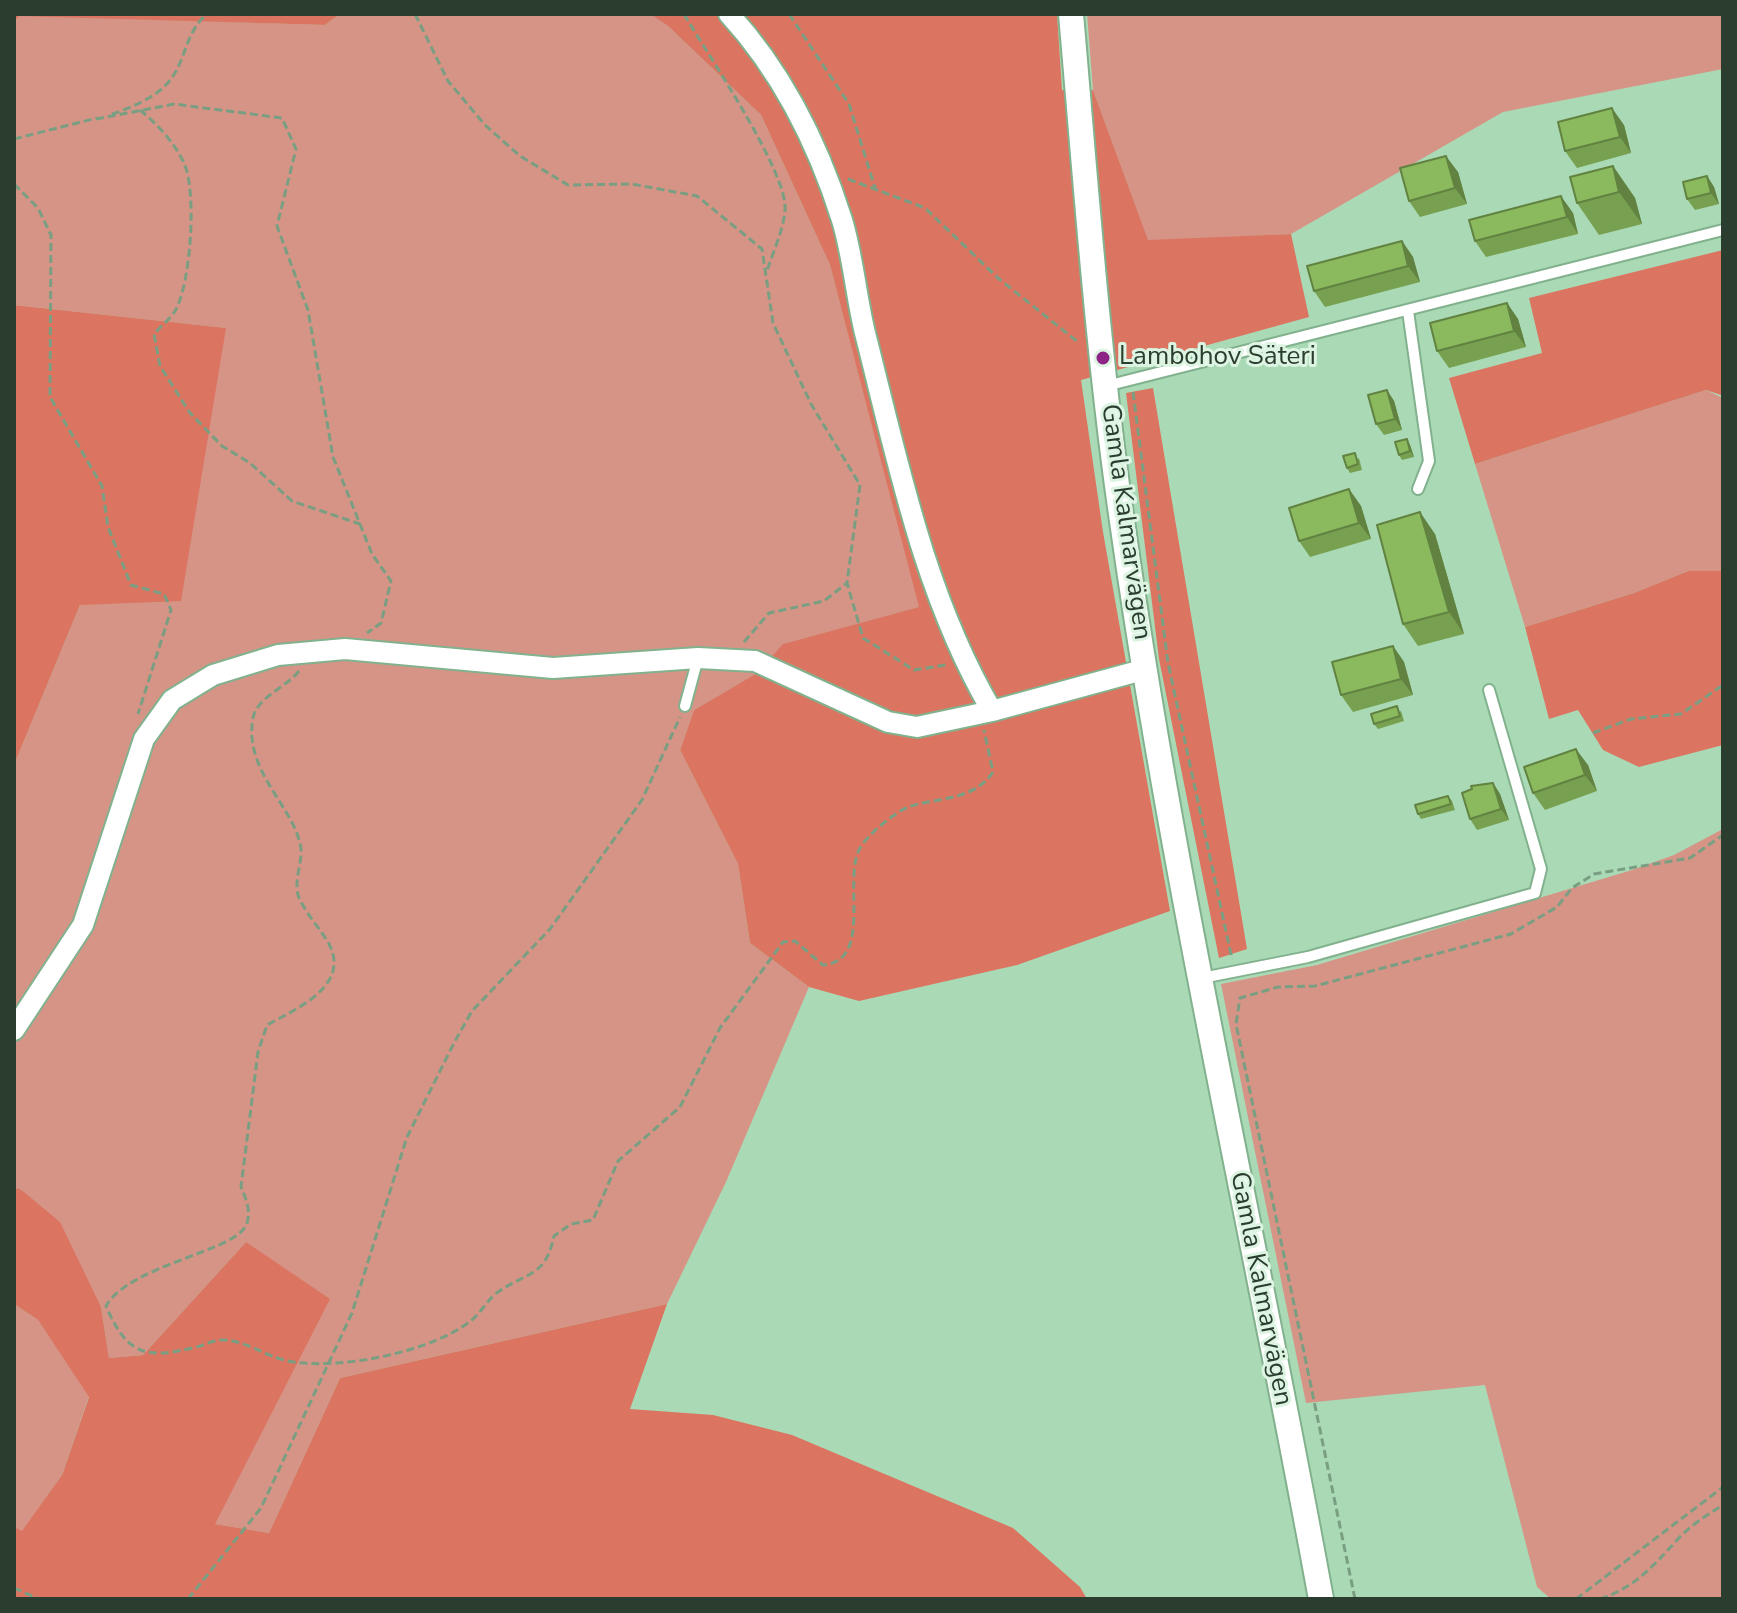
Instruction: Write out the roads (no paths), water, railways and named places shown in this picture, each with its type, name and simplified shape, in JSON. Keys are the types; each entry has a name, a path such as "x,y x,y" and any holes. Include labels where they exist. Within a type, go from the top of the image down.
{"street":[{"path":"729,14 764,52 805,126 842,221 864,330 924,559 986,712"},
{"name":"Gamla Kalmarvägen","path":"1071,14 1102,350 1123,526 1200,979 1321,1599"},
{"path":"14,1030 83,925 144,739 172,700 213,675 278,655 345,649 553,668 698,658 755,661 888,722 917,727 986,712 1146,669"}],"lane":[{"path":"1106,386 1132,382 1723,230"},
{"path":"1408,311 1429,461 1418,489"},
{"path":"685,706 698,658"},
{"path":"1200,979 1308,957 1535,893 1541,869 1489,690"}],"place":[{"name":"Lambohov Säteri","path":"1103,358"}]}
